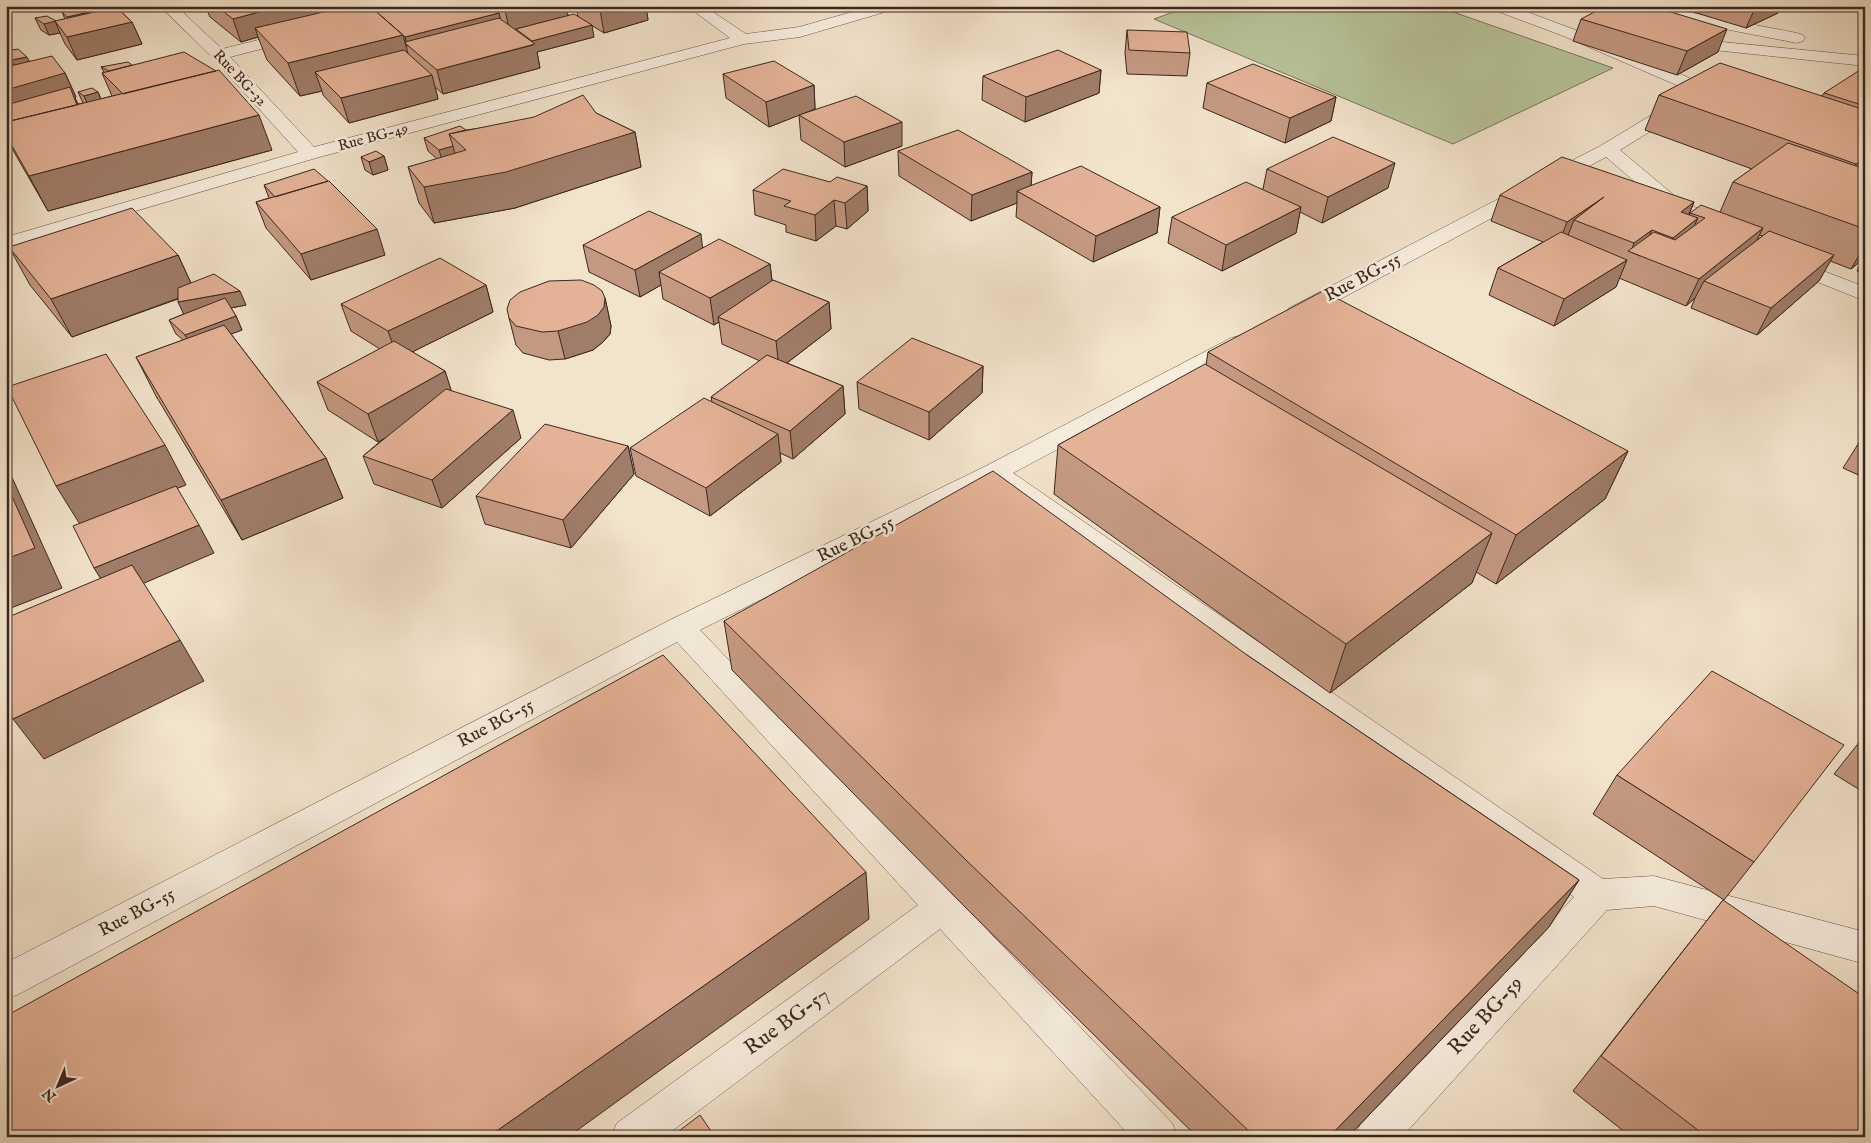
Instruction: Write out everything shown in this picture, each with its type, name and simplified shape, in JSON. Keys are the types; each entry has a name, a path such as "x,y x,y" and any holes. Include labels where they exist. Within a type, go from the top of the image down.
{"street":[{"name":"Rue BG-32","path":"167,6 220,54 310,154"},
{"path":"694,6 743,39"},
{"name":"Rue BG-49","path":"6,243 310,154 743,39 772,37 800,32 890,6"},
{"path":"1496,6 1567,32 1703,91 1730,100"},
{"path":"1631,6 1865,50"},
{"path":"220,54 315,30"},
{"path":"1567,32 1616,37"},
{"path":"1666,42 1865,60"},
{"name":"Rue BG-55","path":"6,982 680,626 995,472 1608,149 1703,91"},
{"path":"1608,149 1669,200 1744,241"},
{"path":"1547,181 1576,184"},
{"path":"1633,193 1669,200"},
{"path":"1766,253 1865,295"},
{"path":"995,472 1598,895 1654,891 1865,948"},
{"path":"680,626 1158,1137"},
{"name":"Rue BG-59","path":"1375,1137 1598,895"},
{"name":"Rue BG-57","path":"631,1137 943,907"}],"green space":[{"path":"1190,6 1436,6 1613,68 1453,144 1154,19"}],"building":[{"path":"80,6 115,6 67,17 62,12 81,8"},
{"path":"216,6 281,6 233,19"},
{"path":"349,6 370,6 403,35 288,63 255,28"},
{"path":"489,6 499,13 405,37 371,7"},
{"path":"499,6 519,6 505,10"},
{"path":"594,6 614,6 600,10"},
{"path":"1606,6 1651,6 1727,29 1687,51 1581,19"},
{"path":"116,7 132,22 67,37 55,21"},
{"path":"574,14 592,25 532,41 516,29"},
{"path":"47,16 56,21 44,24 35,18"},
{"path":"499,18 535,44 437,70 405,42"},
{"path":"1127,30 1187,32 1190,53 1129,50"},
{"path":"18,49 27,57 11,60 6,55 6,51"},
{"path":"404,50 432,75 341,98 315,72"},
{"path":"1058,50 1101,70 1026,97 983,76"},
{"path":"184,52 216,71 123,94 102,73"},
{"path":"52,56 65,73 6,90 6,67"},
{"path":"774,61 814,85 766,102 723,74"},
{"path":"128,62 132,65 109,71 101,67"},
{"path":"1720,63 1865,110 1865,159 1856,164 1659,95"},
{"path":"1253,64 1336,97 1290,118 1207,83"},
{"path":"219,70 259,115 29,176 6,135 6,122"},
{"path":"1860,70 1865,72 1865,106 1824,93"},
{"path":"70,87 77,105 6,122 6,105"},
{"path":"92,88 98,92 84,96 78,92"},
{"path":"583,95 596,113 635,132 506,172 424,187 408,167 466,150 449,134 534,117"},
{"path":"856,96 902,122 844,142 799,115"},
{"path":"460,126 466,130 449,134 453,146 439,150 424,138"},
{"path":"958,130 1032,172 972,195 898,151"},
{"path":"1333,137 1395,163 1328,197 1267,169"},
{"path":"1788,143 1865,169 1865,229 1733,182"},
{"path":"376,151 384,156 369,162 361,157"},
{"path":"1562,157 1694,202 1681,212 1698,218 1673,238 1652,230 1634,243 1574,220 1604,197 1567,222 1500,195"},
{"path":"1081,166 1160,207 1096,236 1017,191"},
{"path":"314,169 328,181 275,197 264,185"},
{"path":"783,169 830,182 837,177 867,186 845,203 834,200 815,215 784,206 791,201 753,190"},
{"path":"329,181 377,229 301,254 256,202"},
{"path":"1246,182 1301,207 1226,245 1172,217"},
{"path":"1701,205 1763,228 1699,279 1628,251 1654,232 1675,240 1705,218 1690,213"},
{"path":"132,208 178,255 51,299 9,247"},
{"path":"649,211 701,234 635,270 583,245"},
{"path":"1769,231 1834,255 1771,308 1704,281"},
{"path":"1561,232 1627,260 1564,299 1498,268"},
{"path":"719,239 770,264 710,298 659,272"},
{"path":"440,258 486,285 388,331 341,304"},
{"path":"214,274 240,291 178,302 178,288"},
{"path":"581,280 594,285 602,291 605,298 604,307 598,315 587,322 558,331 542,332 516,326 509,318 507,309 510,300 520,292 549,281"},
{"path":"773,280 829,302 776,341 718,317"},
{"path":"1323,291 1628,451 1516,535 1208,352"},
{"path":"225,298 236,316 185,335 169,320"},
{"path":"224,325 326,458 221,500 136,357"},
{"path":"912,338 983,366 929,412 857,382"},
{"path":"394,341 445,371 368,414 317,382"},
{"path":"106,354 165,445 56,486 7,387"},
{"path":"767,355 843,386 790,431 711,397"},
{"path":"1205,364 1492,533 1346,644 1058,445"},
{"path":"446,389 513,410 432,480 363,456"},
{"path":"704,398 778,434 706,488 630,448"},
{"path":"545,424 628,446 563,520 476,496"},
{"path":"993,471 1247,655 1579,880 1329,1137 1255,1137 968,862 724,621"},
{"path":"6,483 35,548 6,559"},
{"path":"176,486 199,525 94,568 73,526"},
{"path":"132,565 180,640 13,719 6,706 6,618"},
{"path":"663,655 866,872 488,1137 6,1137 6,1016"},
{"path":"1712,671 1844,745 1754,862 1617,775"},
{"path":"1723,900 1865,998 1865,1137 1707,1137 1601,1056"},
{"path":"700,1115 715,1137 671,1137"}]}
